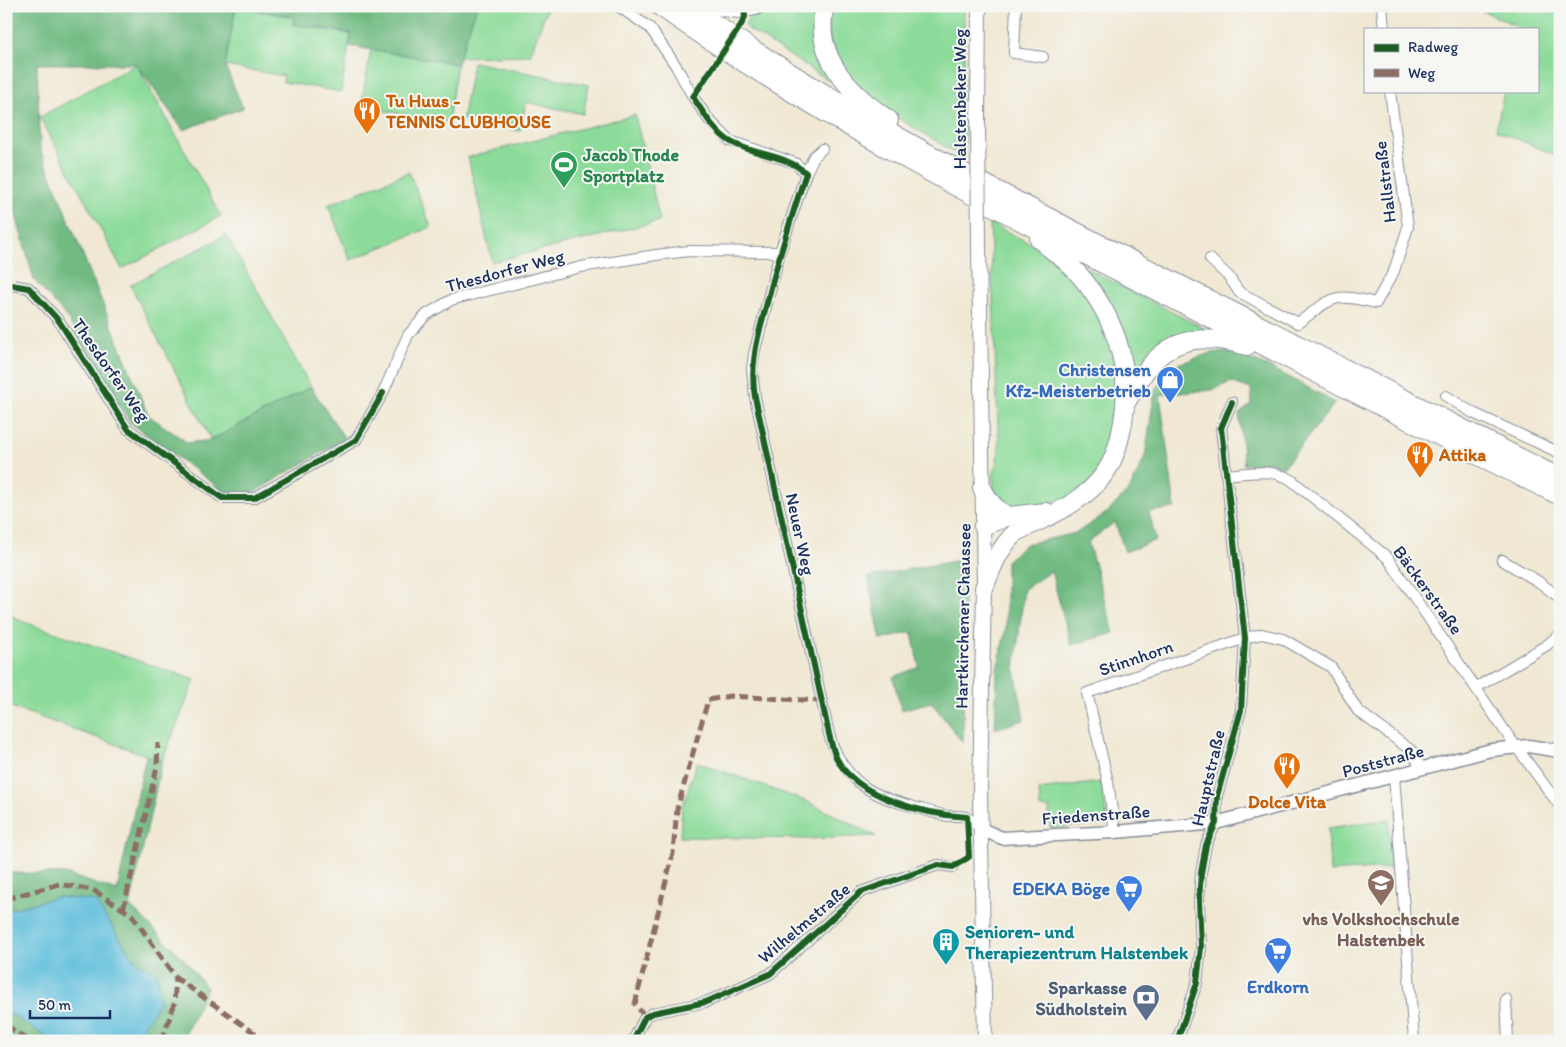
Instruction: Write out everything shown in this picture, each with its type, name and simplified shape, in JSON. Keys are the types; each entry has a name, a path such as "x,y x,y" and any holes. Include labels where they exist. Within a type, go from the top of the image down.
{"highway":[{"path":"659,6 710,42 830,116 1014,218 1560,496"},
{"path":"688,6 788,72 945,162 1089,239 1560,478"},
{"path":"716,6 739,9 755,6"},
{"path":"825,6 823,36 827,52 836,72 852,92 945,162"},
{"path":"984,588 1000,550 1016,532 1085,495 1106,474 1117,448 1127,401 1121,349 1112,324 1096,296 1073,268 1014,218"},
{"path":"1127,401 1147,368 1160,354 1193,339 1215,338 1230,341 1295,362"},
{"path":"982,488 989,502 999,512 1008,516"},
{"path":"983,526 1008,516 1058,510"},
{"path":"983,526 998,532 1016,532"}],"main road":[{"name":"Halstenbeker Weg","path":"979,191 980,6"},
{"name":"Hartkirchener Chaussee","path":"979,191 984,588 980,717 985,1041"}],"street":[{"path":"618,6 650,28 709,120 730,141 795,164 806,173"},
{"path":"1016,6 1014,53 1043,58"},
{"path":"1382,6 1384,28"},
{"name":"Hallstraße","path":"1210,259 1229,277 1239,292 1298,323 1331,299 1347,296 1376,304 1394,271 1408,227 1390,92"},
{"name":"Neuer Weg","path":"822,149 814,156 806,173 780,252 754,350 752,369 754,392 832,746 838,761 848,772 880,798 947,816 967,817 981,829"},
{"name":"Thesdorfer Weg","path":"6,284 29,288 59,321 128,429 222,498 254,498 356,440 383,393 408,335 426,316 451,300 582,267 656,254 699,251 780,252"},
{"path":"1446,396 1474,413 1560,453"},
{"name":"Hauptstraße","path":"1178,1041 1197,983 1201,947 1200,900 1206,845 1216,823 1217,796 1241,710 1245,638 1221,428 1232,402"},
{"name":"Bäckerstraße","path":"1226,475 1270,472 1290,479 1387,557 1516,746 1560,806"},
{"path":"1502,560 1539,582 1560,598"},
{"path":"1245,638 1262,634 1283,639 1331,667 1358,711 1412,751 1421,768"},
{"path":"1476,687 1547,645 1560,634"},
{"name":"Stinnhorn","path":"1114,832 1108,782 1087,693 1245,638"},
{"name":"Poststraße","path":"1216,823 1491,750 1516,746 1537,746 1560,751"},
{"path":"1394,776 1414,1041"},
{"name":"Friedenstraße","path":"981,829 1002,838 1114,832 1216,823"},
{"name":"Wilhelmstraße","path":"633,1041 645,1017 653,1013 706,1002 770,974 861,892 938,865 952,867"},
{"path":"1506,999 1508,1041"}],"green space":[{"path":"6,6 477,6 457,64 349,46 351,33 293,24 294,17 236,7 225,66 243,108 183,130 136,64 37,64 40,149 148,415 188,443 211,440 311,387 345,439 254,492 225,492 131,423 66,316 34,280 6,180 6,132 11,112 6,68"},
{"path":"477,6 548,6 530,55 459,57"},
{"path":"774,6 819,6 843,90 745,27 750,14"},
{"path":"830,6 964,6 965,159 895,116 847,77 829,38"},
{"path":"1471,6 1560,6 1560,157 1496,130 1504,92 1538,92 1538,28 1517,28 1517,26"},
{"path":"236,7 294,17 293,24 351,34 341,92 283,82 284,76 225,66"},
{"path":"371,49 457,64 448,122 361,107"},
{"path":"473,62 589,85 583,114 526,102 520,131 462,120"},
{"path":"136,64 221,216 122,269 40,117"},
{"name":"Jacob Thode Sportplatz","path":"635,115 660,221 492,262 468,157"},
{"path":"409,172 431,227 350,260 328,205"},
{"path":"990,223 1035,246 1081,284 1110,337 1119,395 1110,450 1097,473 1083,488 1064,500 1012,509 1005,506 994,491 993,478 999,450"},
{"path":"226,235 311,387 211,440 130,285"},
{"path":"1086,268 1205,329 1204,332 1133,381 1083,272"},
{"path":"1227,352 1269,367 1335,403 1283,468 1271,462 1244,465 1239,414 1252,404 1251,389 1231,382 1212,390 1160,395 1175,508 1149,512 1156,540 1125,552 1115,522 1088,542 1114,633 1071,645 1051,571 1024,589 1015,670 1024,720 995,729 997,669 1006,628 1006,561 1026,544 1076,533 1108,512 1130,489 1145,457 1155,389 1175,365 1211,353"},
{"path":"965,559 963,743 931,702 901,710 893,677 919,667 912,632 881,640 868,577"},
{"path":"6,612 21,621 195,680 162,761 6,705"},
{"path":"146,755 162,761 130,906 183,958 207,988 182,1041 134,1041 159,1002 157,973 134,960 95,901 58,897 6,911 6,875 12,873 66,874 117,891"},
{"path":"697,762 808,802 876,836 808,839 680,837 682,807"},
{"path":"1101,782 1108,824 1050,828 1049,808 1040,808 1039,790"},
{"path":"1389,819 1391,868 1330,872 1328,828"},
{"path":"6,1011 53,1041 13,1041 6,1037"}],"water":[{"path":"58,897 95,901 134,960 157,973 159,1002 134,1041 53,1041 6,1011 6,911"}],"marked path":[{"path":"645,1017 635,1004 673,853 677,809 708,700 730,696 821,701"},
{"path":"123,910 157,767 158,743"},
{"path":"6,899 59,884 93,890 132,915 176,978 266,1041"},
{"path":"162,1041 174,1004 176,978"},
{"path":"6,1025 29,1041"}],"cycle path":[{"path":"633,1041 645,1017 653,1013 706,1002 770,974 861,892 938,865 953,867 969,857 967,817 933,813 895,802 876,794 847,773 837,759 831,744 753,384 754,360 761,323 781,251 806,173 789,162 741,147 725,138 710,122 693,97 741,25 745,17 744,6"},
{"path":"6,284 29,288 59,321 128,429 222,498 254,498 356,440 383,393"},
{"path":"1177,1041 1197,983 1201,947 1199,900 1206,845 1216,823 1217,796 1241,710 1245,638 1221,428 1232,402"}],"place":[{"name":"Tu Huus - TENNIS CLUBHOUSE","path":"367,135"},
{"name":"Jacob Thode Sportplatz","path":"564,189"},
{"name":"Christensen Kfz-Meisterbetrieb","path":"1170,404"},
{"name":"Attika","path":"1420,479"},
{"name":"Dolce Vita","path":"1287,790"},
{"name":"vhs Volkshochschule Halstenbek","path":"1381,907"},
{"name":"EDEKA Böge","path":"1129,913"},
{"name":"Senioren- und Therapiezentrum Halstenbek","path":"946,966"},
{"name":"Erdkorn","path":"1278,975"},
{"name":"Sparkasse Südholstein","path":"1146,1022"}]}
